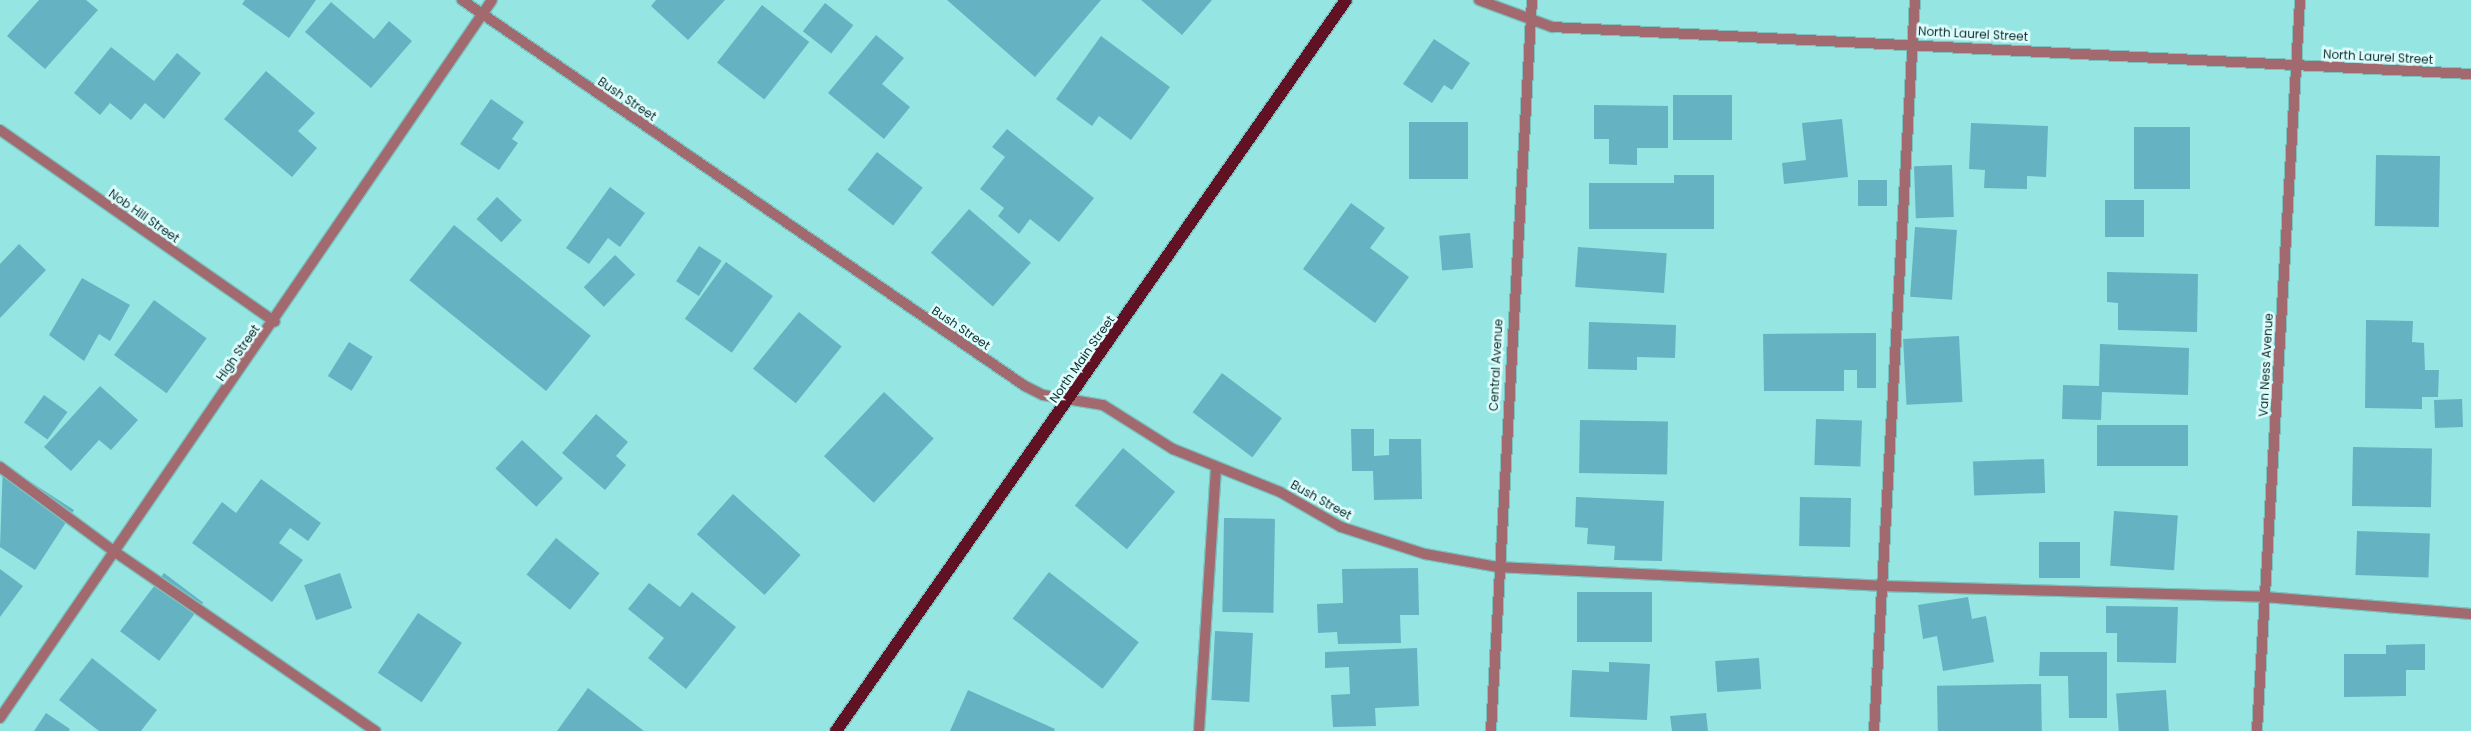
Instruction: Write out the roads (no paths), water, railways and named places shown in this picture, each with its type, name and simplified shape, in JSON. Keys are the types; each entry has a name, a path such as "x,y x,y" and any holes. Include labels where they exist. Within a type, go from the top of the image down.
{"main road":[{"name":"North Main Street","path":"836,731 1072,399 1346,0"}],"street":[{"name":"Bush Street","path":"462,0 1025,386 1102,405 1216,470 1280,492 1341,527 1425,554 1497,567 1881,586 2265,596 2471,614"},
{"name":"High Street","path":"0,718 275,322 492,0"},
{"name":"North Laurel Street","path":"1479,0 1530,21 1575,28 1912,43 2471,74"},
{"name":"Central Avenue","path":"1491,731 1497,567 1532,0"},
{"path":"1874,731 1915,0"},
{"name":"Van Ness Avenue","path":"2257,731 2300,0"},
{"name":"Nob Hill Street","path":"0,130 275,322"},
{"path":"0,467 115,552 375,731"},
{"path":"1199,731 1216,470"}]}
